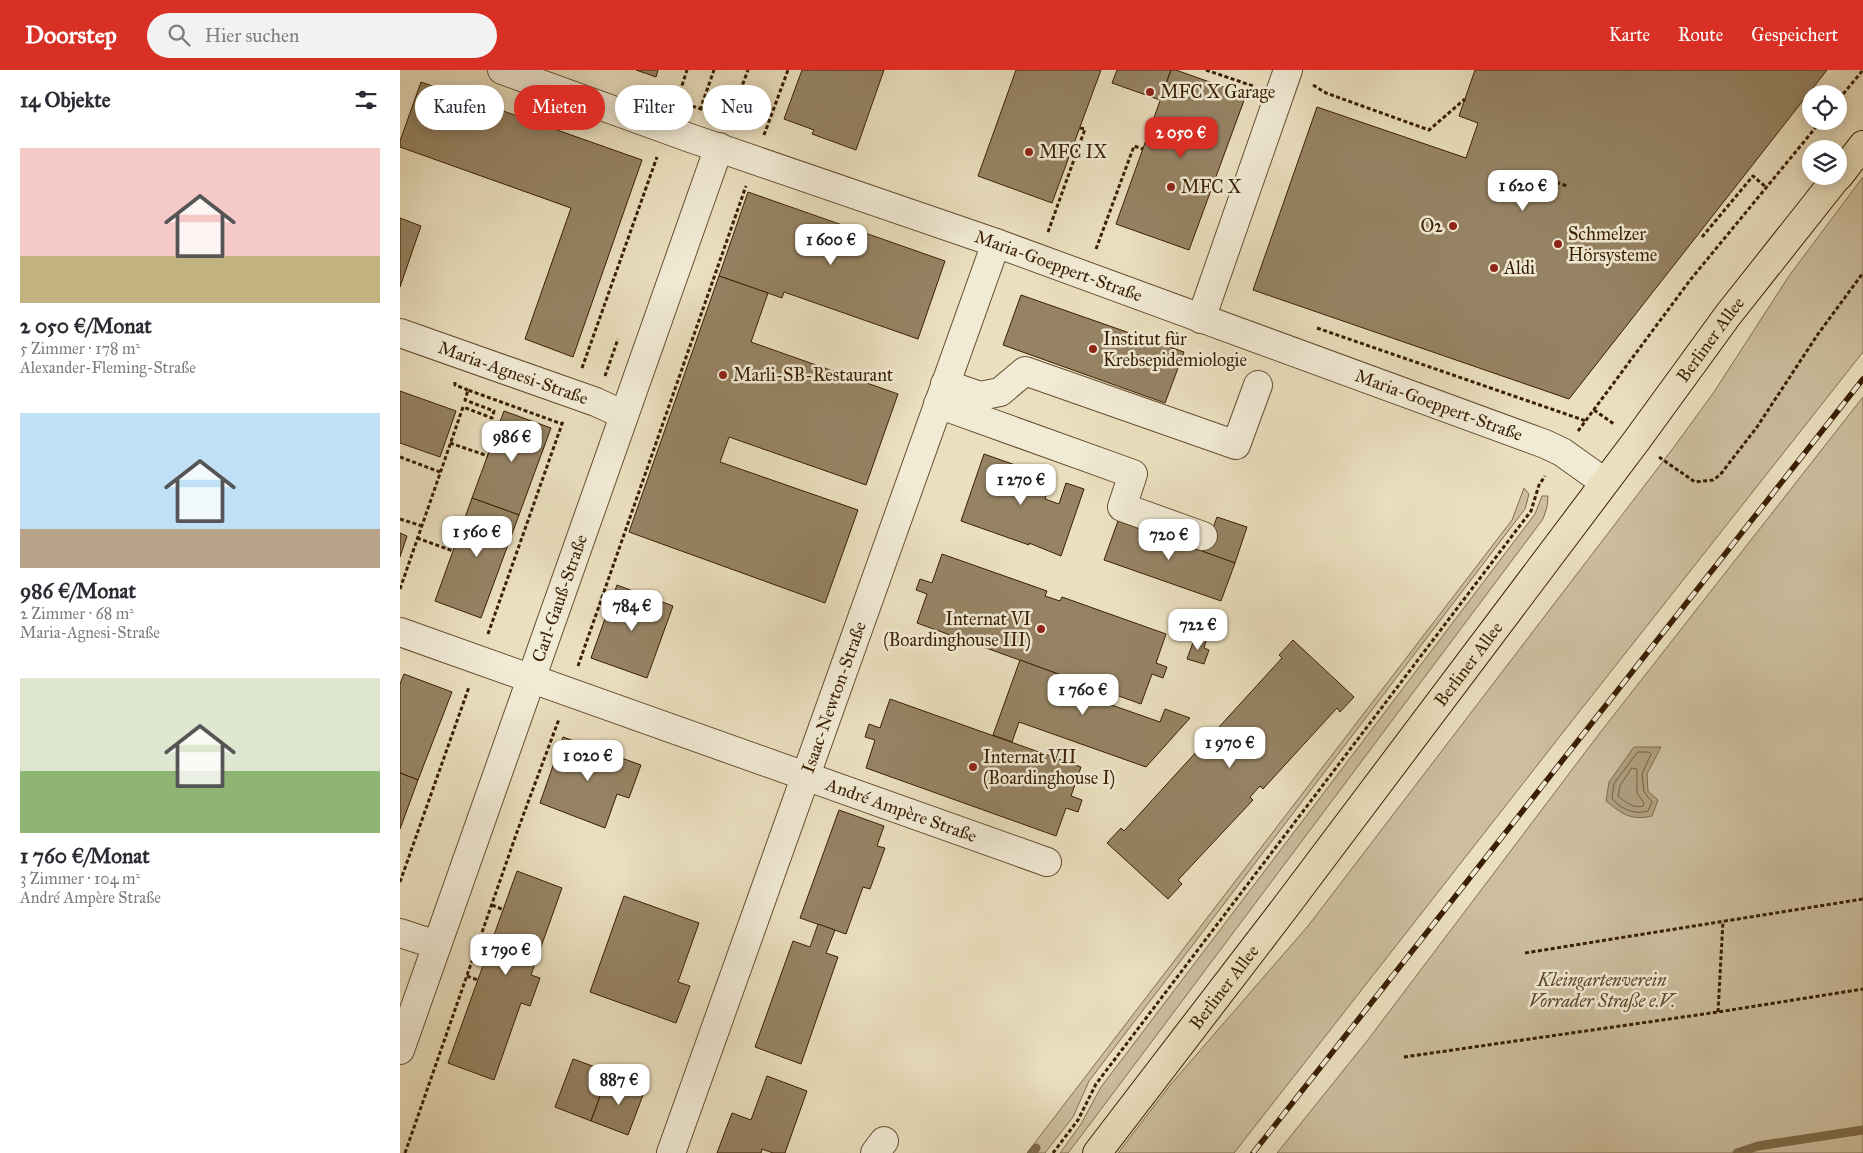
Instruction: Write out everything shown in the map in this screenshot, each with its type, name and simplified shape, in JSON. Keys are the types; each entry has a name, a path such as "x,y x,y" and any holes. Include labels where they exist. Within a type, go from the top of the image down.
{"main road":[{"name":"Berliner Allee","path":"1847,165 1863,145"},
{"name":"Berliner Allee","path":"1097,1153 1284,910 1637,440 1728,315 1831,185"}],"street":[{"name":"Maria-Goeppert-Straße","path":"502,70 996,242 1545,444 1562,452 1604,482"},
{"path":"1201,319 1288,70"},
{"name":"Carl-Gauß-Straße","path":"400,1050 719,146"},
{"name":"Isaac-Newton-Straße","path":"671,1153 996,242"},
{"name":"Maria-Agnesi-Straße","path":"400,333 573,394 624,415"},
{"path":"942,394 980,396 1000,392 1025,371 1236,445 1258,385"},
{"path":"942,394 1133,474 1122,507 1203,536"},
{"name":"André Ampère Straße","path":"400,632 1047,862"},
{"path":"400,934 437,945"}],"path":[{"path":"679,133 687,70"},
{"path":"400,882 573,394 679,133 714,70"},
{"path":"719,146 748,70"},
{"path":"405,1153 788,70"},
{"path":"1206,70 1278,96"},
{"path":"1847,89 1863,70"},
{"path":"1311,84 1326,93 1429,130 1465,99"},
{"path":"1048,232 1085,129 1080,128"},
{"path":"1053,1153 1078,1120 1096,1084 1531,511 1538,485 1690,279 1814,130"},
{"path":"1096,250 1134,146 1143,149"},
{"path":"1702,237 1753,176 1767,188"},
{"path":"1544,178 1567,186"},
{"path":"1594,410 1666,463 1696,482 1713,480 1720,475 1757,427 1818,334 1863,273"},
{"path":"454,385 562,424"},
{"path":"400,589 468,390"},
{"path":"463,407 492,418 494,411 465,400"},
{"path":"450,443 488,456"},
{"path":"400,458 440,472"},
{"path":"400,518 422,526"},
{"path":"417,538 453,551"},
{"path":"1525,953 1863,899"},
{"path":"492,905 504,910"},
{"path":"1718,1012 1723,921"},
{"path":"467,976 478,980"},
{"path":"1404,1057 1718,1012 1863,989"}],"green space":[{"path":"1863,177 1863,352 1234,1153 1118,1153 1171,1084 1308,926 1674,447 1714,392 1789,276"},
{"name":"Kleingartenverein Vorrader Straße e.V.","path":"1863,397 1863,1153 1277,1153 1367,1041 1599,734"},
{"path":"1524,488 1529,494 1525,509 1089,1081 1073,1117 1045,1153 1027,1153 1512,520"},
{"path":"1542,496 1548,496 1543,519 1068,1153 1060,1153 1081,1124 1101,1087 1535,514"}],"water":[{"path":"1634,747 1661,747 1647,774 1648,791 1658,800 1652,816 1632,817 1617,810 1606,801 1609,782"}],"building":[{"path":"636,70 658,70 656,77"},
{"path":"802,70 884,70 856,150 812,134 814,130 784,119"},
{"name":"MFC IX","path":"1016,70 1101,70 1052,203 978,176"},
{"name":"MFC X Garage","path":"1117,70 1171,70 1160,100 1112,83"},
{"name":"MFC X","path":"1171,70 1176,70 1246,95 1189,250 1116,224"},
{"path":"1475,70 1827,70 1815,85 1802,85 1802,102 1569,399 1253,290 1317,107 1466,158 1478,123 1459,116"},
{"path":"415,99 415,130 504,130 504,111 514,115 514,130 557,130 642,160 573,357 525,339 571,208 400,147 400,141"},
{"path":"748,192 945,261 918,339 784,292 782,298 719,276"},
{"path":"400,218 421,226 400,287"},
{"path":"719,276 768,293 751,342 898,394 866,485 729,437 720,462 858,510 825,603 629,532"},
{"name":"Institut für Krebsepidemiologie","path":"1021,295 1184,352 1165,403 1003,345"},
{"path":"400,391 456,411 440,457 400,443"},
{"path":"504,411 551,428 519,515 472,498"},
{"path":"984,454 1052,478 1045,499 1059,504 1066,483 1084,489 1061,556 1029,543 1029,545 961,521"},
{"path":"472,498 519,515 481,618 435,601"},
{"path":"1217,517 1247,527 1235,563 1204,552"},
{"path":"1118,521 1235,563 1221,601 1104,560"},
{"path":"400,533 407,536 400,557"},
{"name":"Internat VI (Boardinghouse III)","path":"942,554 1047,591 1045,596 1060,601 1062,597 1166,634 1156,663 1167,667 1163,678 1152,674 1141,704 917,623 927,594 916,590 920,579 932,583"},
{"path":"617,585 673,606 647,678 591,658"},
{"path":"1195,637 1206,641 1204,648 1209,650 1204,664 1187,659"},
{"path":"1293,640 1354,697 1340,712 1337,708 1263,789 1260,786 1250,797 1253,800 1178,880 1182,884 1168,899 1107,843 1121,828 1124,831 1282,658 1279,655"},
{"path":"1020,660 1107,692 1103,702 1160,722 1165,709 1190,718 1146,767 1019,722 1012,742 993,735"},
{"path":"404,674 452,692 418,780 400,773 400,684"},
{"name":"Internat VII (Boardinghouse I)","path":"890,699 1081,767 1071,796 1082,800 1078,812 1066,808 1056,836 866,768 875,740 865,737 869,724 880,728"},
{"path":"563,737 641,765 629,798 617,794 605,828 540,803"},
{"path":"400,773 418,780 400,829"},
{"path":"839,810 884,826 877,846 885,848 870,889 863,887 846,934 800,918"},
{"path":"517,871 562,888 531,975 540,978 530,1006 521,1003 494,1080 448,1063"},
{"path":"624,896 699,923 678,982 690,986 676,1023 590,992"},
{"path":"818,924 835,930 826,953 838,957 801,1064 755,1047 793,941 810,947"},
{"path":"573,1059 609,1072 591,1121 555,1107"},
{"path":"767,1076 807,1091 785,1153 773,1153 762,1149 761,1153 717,1153 732,1113 751,1120"},
{"path":"625,1079 646,1087 628,1135 591,1121 606,1080 622,1087"}],"waterway":[{"path":"1737,1153 1758,1146 1863,1130"},
{"path":"1032,1153 1036,1148"}],"railway":[{"path":"1253,1153 1863,379"}],"place":[{"name":"MFC X Garage","path":"1150,92"},
{"name":"MFC IX","path":"1029,152"},
{"name":"MFC X","path":"1171,187"},
{"name":"O2","path":"1453,226"},
{"name":"Schmelzer Hörsysteme","path":"1558,244"},
{"name":"Aldi","path":"1494,268"},
{"name":"Institut für Krebsepidemiologie","path":"1093,349"},
{"name":"Marli-SB-Restaurant","path":"723,375"},
{"name":"Internat VI (Boardinghouse III)","path":"1041,629"},
{"name":"Internat VII (Boardinghouse I)","path":"973,767"}]}
